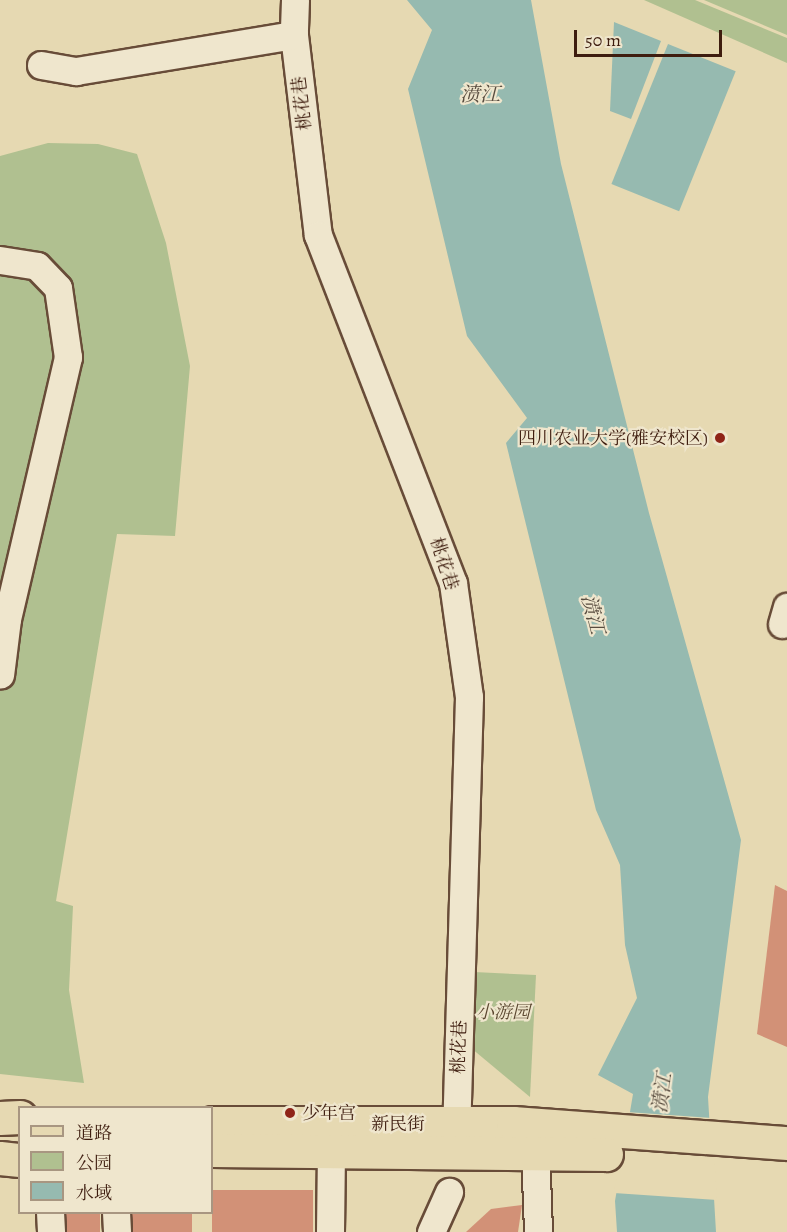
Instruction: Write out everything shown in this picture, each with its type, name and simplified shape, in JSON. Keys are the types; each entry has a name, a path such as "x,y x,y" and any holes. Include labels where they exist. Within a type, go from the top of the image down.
{"main road":[{"path":"0,1118 18,1117"},
{"name":"新民街","path":"213,1123 748,1152"},
{"name":"新民街","path":"213,1150 331,1151 456,1137"},
{"path":"748,1152 787,1143"},
{"path":"748,1152 787,1166"},
{"path":"0,1158 18,1160"}],"street":[{"name":"桃花巷","path":"295,0 294,35 318,235 453,583 469,697 456,1137"},
{"path":"41,66 76,71 294,35"},
{"path":"0,261 37,266 58,288 68,357 7,619 0,675"},
{"path":"538,1232 543,1142"},
{"path":"330,1232 331,1151"},
{"path":"431,1232 449,1192"},
{"path":"50,1214 51,1232"},
{"path":"116,1214 117,1232"}],"green space":[{"path":"644,0 695,0 787,38 787,63"},
{"path":"704,0 787,0 787,35"},
{"path":"48,143 98,144 137,154 166,243 190,366 175,536 117,534 56,901 73,906 69,990 84,1083 0,1074 0,156"},
{"name":"小游园","path":"474,972 536,975 530,1097 471,1048"}],"water":[{"name":"𣸣江","path":"407,0 531,0 561,164 649,513 741,840 708,1097 716,1232 617,1232 615,1201 633,1094 598,1075 637,998 625,945 620,865 596,810 506,443 527,418 467,336 408,89 432,30"},
{"path":"614,22 661,41 631,119 610,111"},
{"path":"668,44 736,71 679,211 611,184"}],"pier":[{"path":"627,1112 712,1118 717,1200 614,1193"}],"building":[{"path":"775,885 787,891 787,1047 757,1034"},
{"path":"213,1190 313,1190 313,1232 212,1232"},
{"path":"522,1205 518,1232 466,1232 491,1209"},
{"path":"60,1214 100,1214 100,1232 60,1232"},
{"path":"125,1214 192,1214 192,1232 125,1232"}],"place":[{"name":"四川农业大学(雅安校区)","path":"720,438"},
{"name":"少年宫","path":"290,1113"}]}
